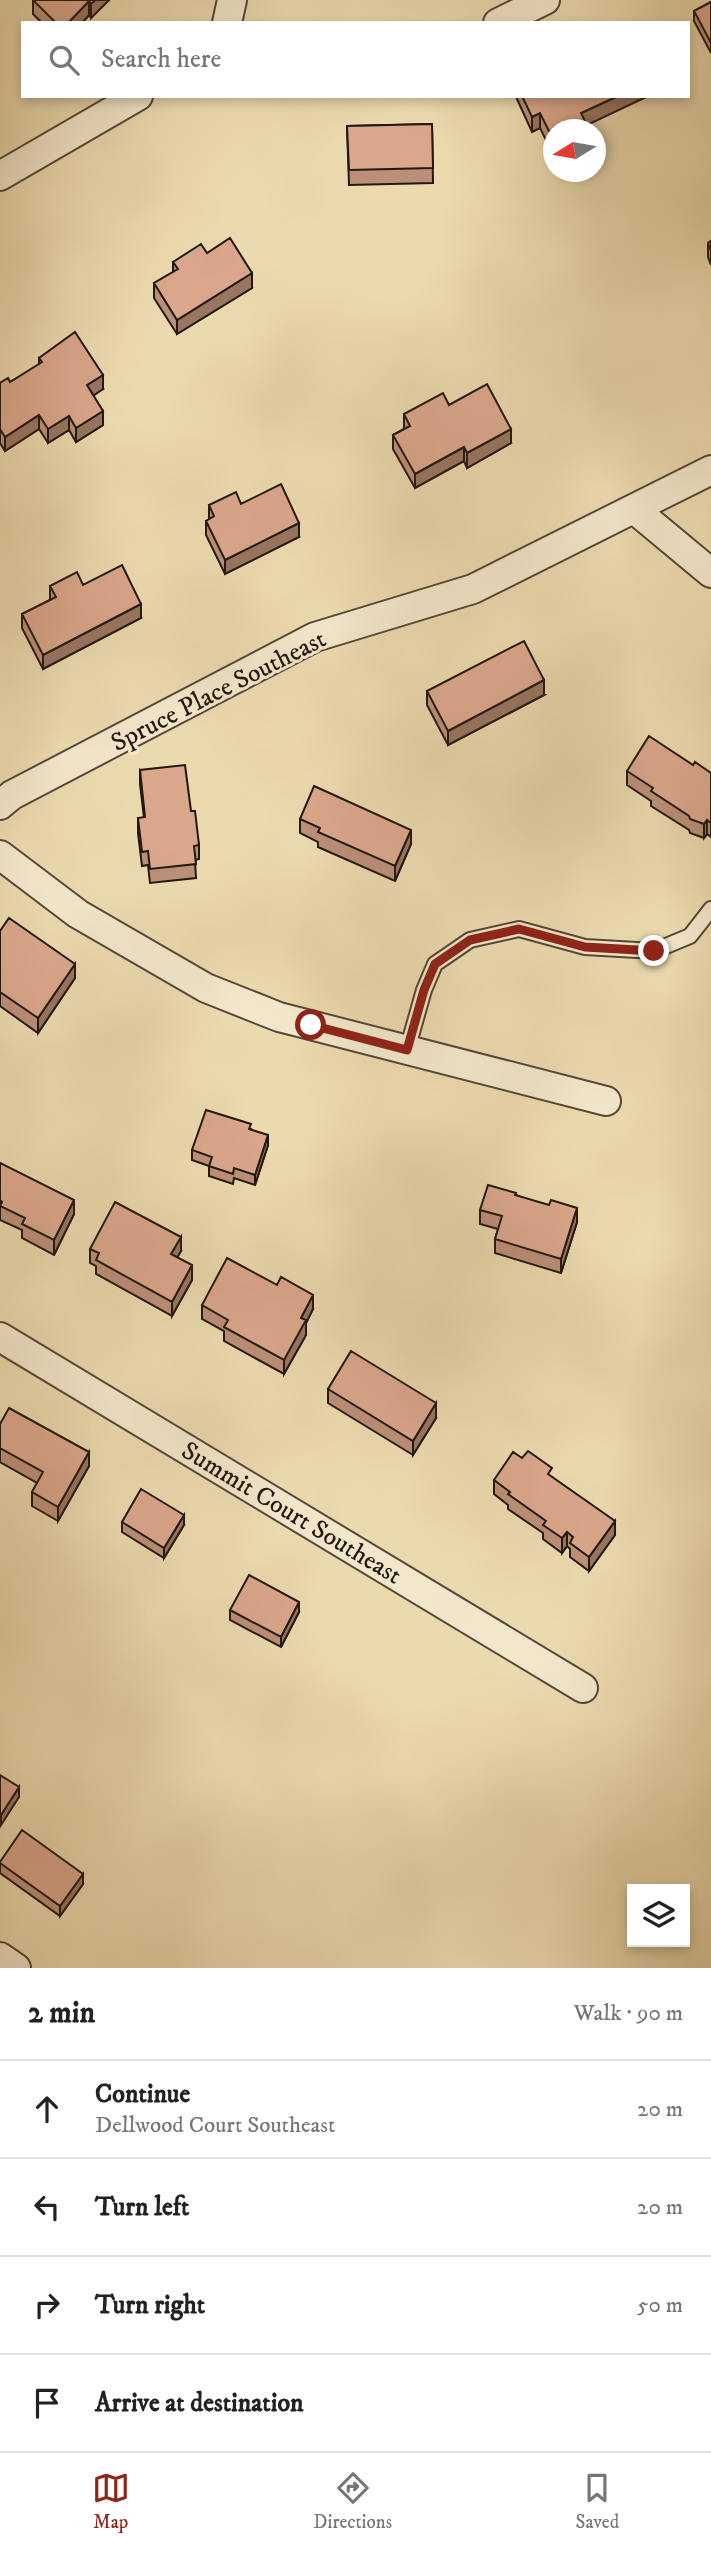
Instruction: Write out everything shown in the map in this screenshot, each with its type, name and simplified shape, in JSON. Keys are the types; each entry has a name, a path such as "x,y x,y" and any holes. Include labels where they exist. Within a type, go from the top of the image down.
{"street":[{"path":"228,21 233,0"},
{"path":"502,21 544,0"},
{"path":"0,176 135,98"},
{"name":"Spruce Place Southeast","path":"0,805 12,795 314,637 473,589 711,470"},
{"path":"634,509 711,573"},
{"path":"0,855 78,914 206,988 279,1017 606,1101"},
{"name":"Summit Court Southeast","path":"0,1337 583,1688"},
{"path":"0,1957 16,1968"}],"lane":[{"path":"407,1050 424,990 435,964 470,940 519,929 585,947 654,951 690,936 711,909"}],"building":[{"path":"33,0 95,0 91,4 89,1 70,21 54,21"},
{"path":"711,2 711,43 694,11"},
{"path":"523,98 614,98 581,113 584,119 543,119 540,113 532,117"},
{"path":"432,124 433,168 349,170 347,126"},
{"path":"230,238 252,273 177,320 154,283 178,269 173,262 201,244 207,253"},
{"path":"75,332 103,375 87,385 103,411 76,428 69,416 48,429 39,415 5,437 0,429 0,383 8,378 10,382 42,362 39,358"},
{"path":"487,384 511,429 467,453 464,447 415,474 393,435 410,426 404,414 443,393 449,405"},
{"path":"281,484 299,523 225,560 206,521 214,516 209,505 236,492 241,504"},
{"path":"122,565 141,604 43,655 22,614 56,597 50,586 77,572 83,585"},
{"path":"524,641 544,680 448,731 427,691"},
{"path":"649,736 693,765 695,762 711,773 711,823 707,820 704,824 690,819 651,791 653,788 627,771"},
{"path":"185,765 199,845 194,846 196,864 150,869 148,851 142,852 138,818 145,817 140,770"},
{"path":"314,786 411,830 395,866 318,832 320,828 300,819"},
{"path":"9,918 75,964 38,1018 0,992 0,931"},
{"path":"206,1110 251,1124 249,1129 268,1135 255,1175 234,1168 233,1174 209,1166 212,1157 192,1150"},
{"path":"0,1163 74,1200 54,1240 22,1224 25,1218 0,1206"},
{"path":"488,1185 549,1205 551,1200 577,1208 561,1259 495,1239 502,1216 480,1210"},
{"path":"115,1202 181,1237 171,1254 192,1265 172,1302 96,1260 99,1253 90,1249"},
{"path":"227,1258 277,1285 281,1277 313,1295 301,1318 306,1320 284,1360 224,1327 228,1320 202,1305"},
{"path":"351,1351 436,1403 413,1441 328,1389"},
{"path":"9,1408 89,1452 58,1507 32,1492 43,1472 0,1448 0,1424"},
{"path":"528,1451 552,1468 548,1474 615,1521 589,1557 570,1543 573,1537 567,1532 562,1538 543,1525 546,1521 508,1494 510,1492 494,1480 513,1452 522,1458"},
{"path":"141,1489 184,1515 164,1548 122,1522"},
{"path":"249,1575 299,1602 281,1637 230,1610"},
{"path":"0,1775 19,1787 1,1815 0,1814"},
{"path":"22,1830 83,1874 60,1906 0,1863"}],"route":[{"path":"311,1025 407,1050 424,990 435,964 470,940 519,929 585,947 654,951"}]}
